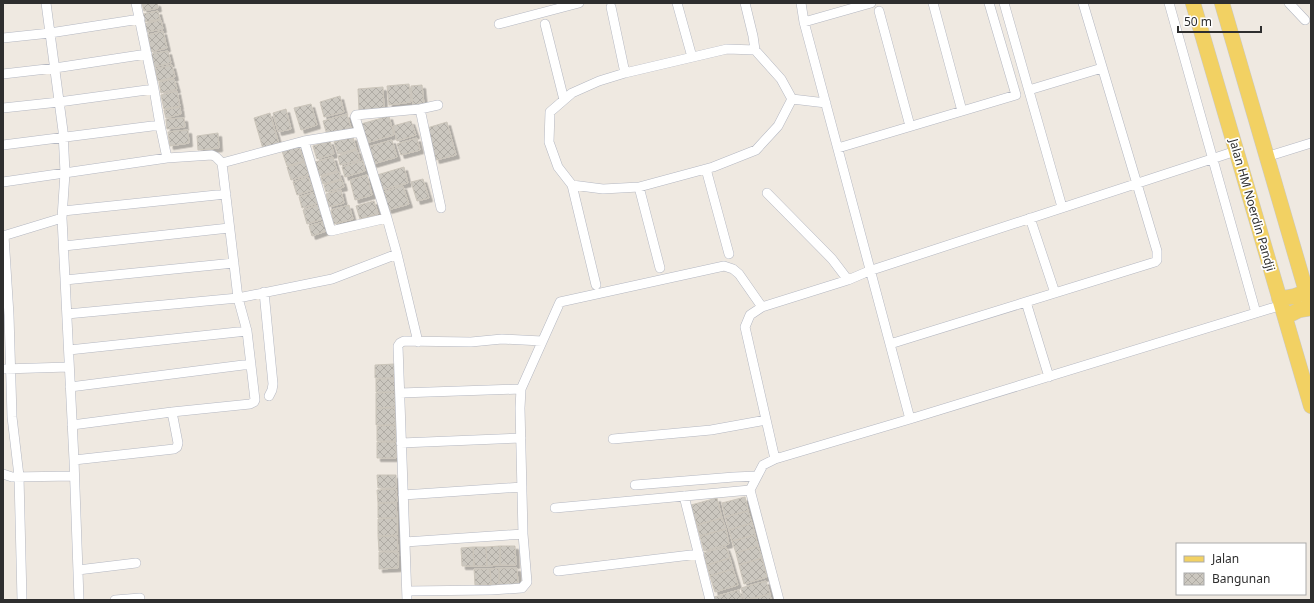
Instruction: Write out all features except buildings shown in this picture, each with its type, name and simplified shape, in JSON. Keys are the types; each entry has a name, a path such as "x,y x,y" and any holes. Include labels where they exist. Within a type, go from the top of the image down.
{"main road":[{"name":"Jalan HM Noerdin Pandji","path":"1193,3 1311,406"},
{"path":"1222,3 1311,308 1299,310 1282,307"},
{"path":"1282,307 1292,298 1302,294 1306,290"}],"street":[{"path":"46,3 63,137 65,173 62,215 79,600"},
{"path":"136,3 167,158"},
{"path":"499,24 579,3"},
{"path":"677,3 692,57"},
{"path":"745,3 755,50 781,80 792,99"},
{"path":"801,3 804,22 869,271 910,419"},
{"path":"804,22 871,3"},
{"path":"933,3 962,111"},
{"path":"838,148 1016,95 989,3"},
{"path":"1004,3 1062,207"},
{"path":"890,344 1055,294 1155,262 1157,260 1157,251 1136,184 1084,3"},
{"path":"1169,3 1256,313"},
{"path":"1289,3 1305,20"},
{"path":"611,7 625,73"},
{"path":"879,11 910,126"},
{"path":"3,38 50,33 140,19"},
{"path":"545,24 564,100"},
{"path":"596,285 572,185 558,167 549,142 550,112 572,92 599,81 625,73 727,49 755,50"},
{"path":"3,74 55,68 147,54"},
{"path":"1028,90 1102,68"},
{"path":"3,108 59,102 154,88"},
{"path":"792,99 826,103"},
{"path":"572,185 604,189 639,187 706,169 756,150 778,126 792,99"},
{"path":"418,342 387,218 355,117 356,115 420,109 438,105"},
{"path":"420,109 441,208"},
{"path":"3,144 160,125"},
{"path":"222,163 304,141 359,132"},
{"path":"304,141 331,231 387,218"},
{"path":"1266,157 1311,143"},
{"path":"775,459 746,327 750,315 762,307 848,280 869,271 1236,151"},
{"path":"3,182 167,158 212,155 222,163 238,298 247,331 256,397 254,402 72,425"},
{"path":"706,169 729,254"},
{"path":"639,187 660,268"},
{"path":"767,193 832,259 848,280"},
{"path":"22,600 16,477 8,417 3,236 62,215 226,194"},
{"path":"1030,218 1055,294"},
{"path":"64,246 230,228"},
{"path":"67,314 238,298 332,278 397,254"},
{"path":"66,280 234,263"},
{"path":"542,341 502,339 471,342 400,342 398,346 407,595 522,588 527,582 523,534 521,389 560,302 724,266 733,269 739,274 762,307"},
{"path":"264,292 273,384 270,396"},
{"path":"1026,302 1049,377"},
{"path":"779,600 750,490 763,465 775,459 1256,313 1282,307"},
{"path":"69,350 247,331"},
{"path":"70,387 251,364"},
{"path":"7,369 69,367"},
{"path":"400,393 521,389"},
{"path":"74,460 174,449 177,447 178,443 172,412"},
{"path":"612,439 711,430 766,420"},
{"path":"401,443 521,438"},
{"path":"3,474 16,477 74,476"},
{"path":"635,485 757,476"},
{"path":"3,481 16,477"},
{"path":"403,495 522,487"},
{"path":"555,508 750,490"},
{"path":"684,496 710,600"},
{"path":"405,542 523,534"},
{"path":"558,571 699,554"},
{"path":"78,570 136,563"},
{"path":"115,600 140,598"}]}
